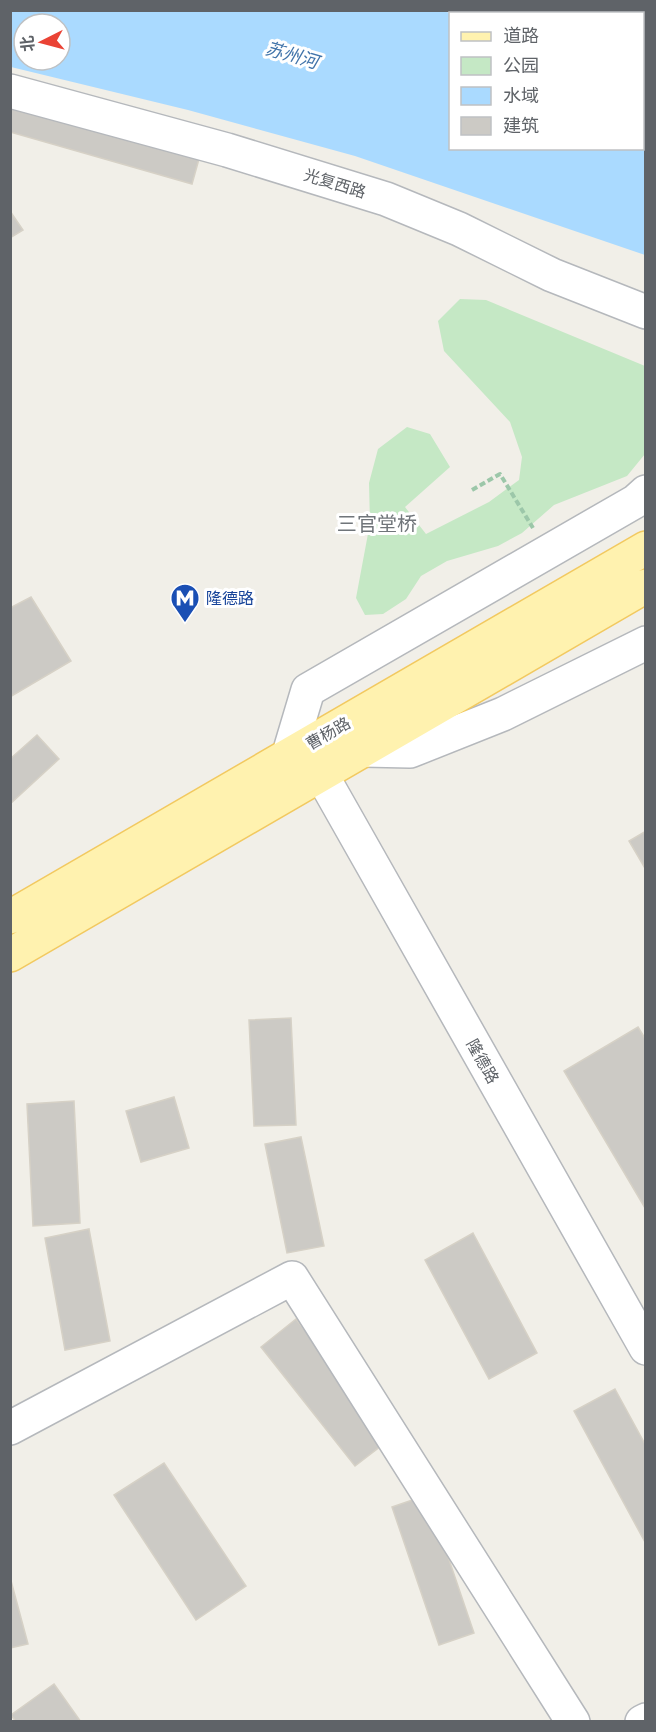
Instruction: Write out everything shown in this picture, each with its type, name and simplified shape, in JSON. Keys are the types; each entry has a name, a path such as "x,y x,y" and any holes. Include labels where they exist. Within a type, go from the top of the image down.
{"main road":[{"name":"曹杨路","path":"10,917 645,548"},
{"name":"曹杨路","path":"10,955 645,586"}],"street":[{"name":"光复西路","path":"10,91 227,150 386,199 459,229 552,275 645,312"},
{"path":"291,747 308,690 636,501 645,492"},
{"path":"364,750 410,751 503,714 645,643"},
{"name":"隆德路","path":"321,774 645,1348"},
{"path":"10,1428 292,1278 573,1722"}],"path":[{"path":"472,490 500,474 548,552"}],"green space":[{"path":"460,299 486,300 645,366 645,454 627,476 554,505 522,533 498,546 447,561 421,576 406,599 383,614 365,615 356,598 370,523 369,483 378,449 407,427 430,434 450,467 405,507 426,534 489,502 519,480 522,457 510,422 444,351 438,321"}],"water":[{"name":"苏州河","path":"10,11 449,13 449,150 644,150 644,74 645,255 355,156 188,110 32,72 72,72 72,12 12,12 11,67"}],"building":[{"path":"10,105 199,159 192,184 10,132"},
{"path":"10,211 23,230 10,238"},
{"path":"31,597 71,661 10,697 10,608"},
{"path":"37,735 59,759 10,804 10,759"},
{"path":"646,831 646,870 629,841"},
{"path":"291,1018 296,1125 254,1126 249,1020"},
{"path":"638,1027 646,1040 645,1208 564,1071"},
{"path":"174,1097 189,1148 141,1162 126,1111"},
{"path":"74,1101 80,1223 33,1226 27,1104"},
{"path":"301,1137 324,1246 287,1253 265,1144"},
{"path":"89,1229 110,1341 65,1350 45,1238"},
{"path":"473,1233 537,1353 489,1379 425,1260"},
{"path":"296,1319 390,1439 355,1466 261,1347"},
{"path":"615,1389 646,1446 646,1544 574,1411"},
{"path":"164,1463 246,1586 196,1620 114,1495"},
{"path":"427,1495 474,1633 439,1645 392,1507"},
{"path":"10,1577 28,1644 10,1648"},
{"path":"54,1684 81,1722 16,1722 11,1715"}],"place":[{"name":"隆德路","path":"185,624"}],"district":[{"name":"三官堂桥","path":"377,524"}]}
